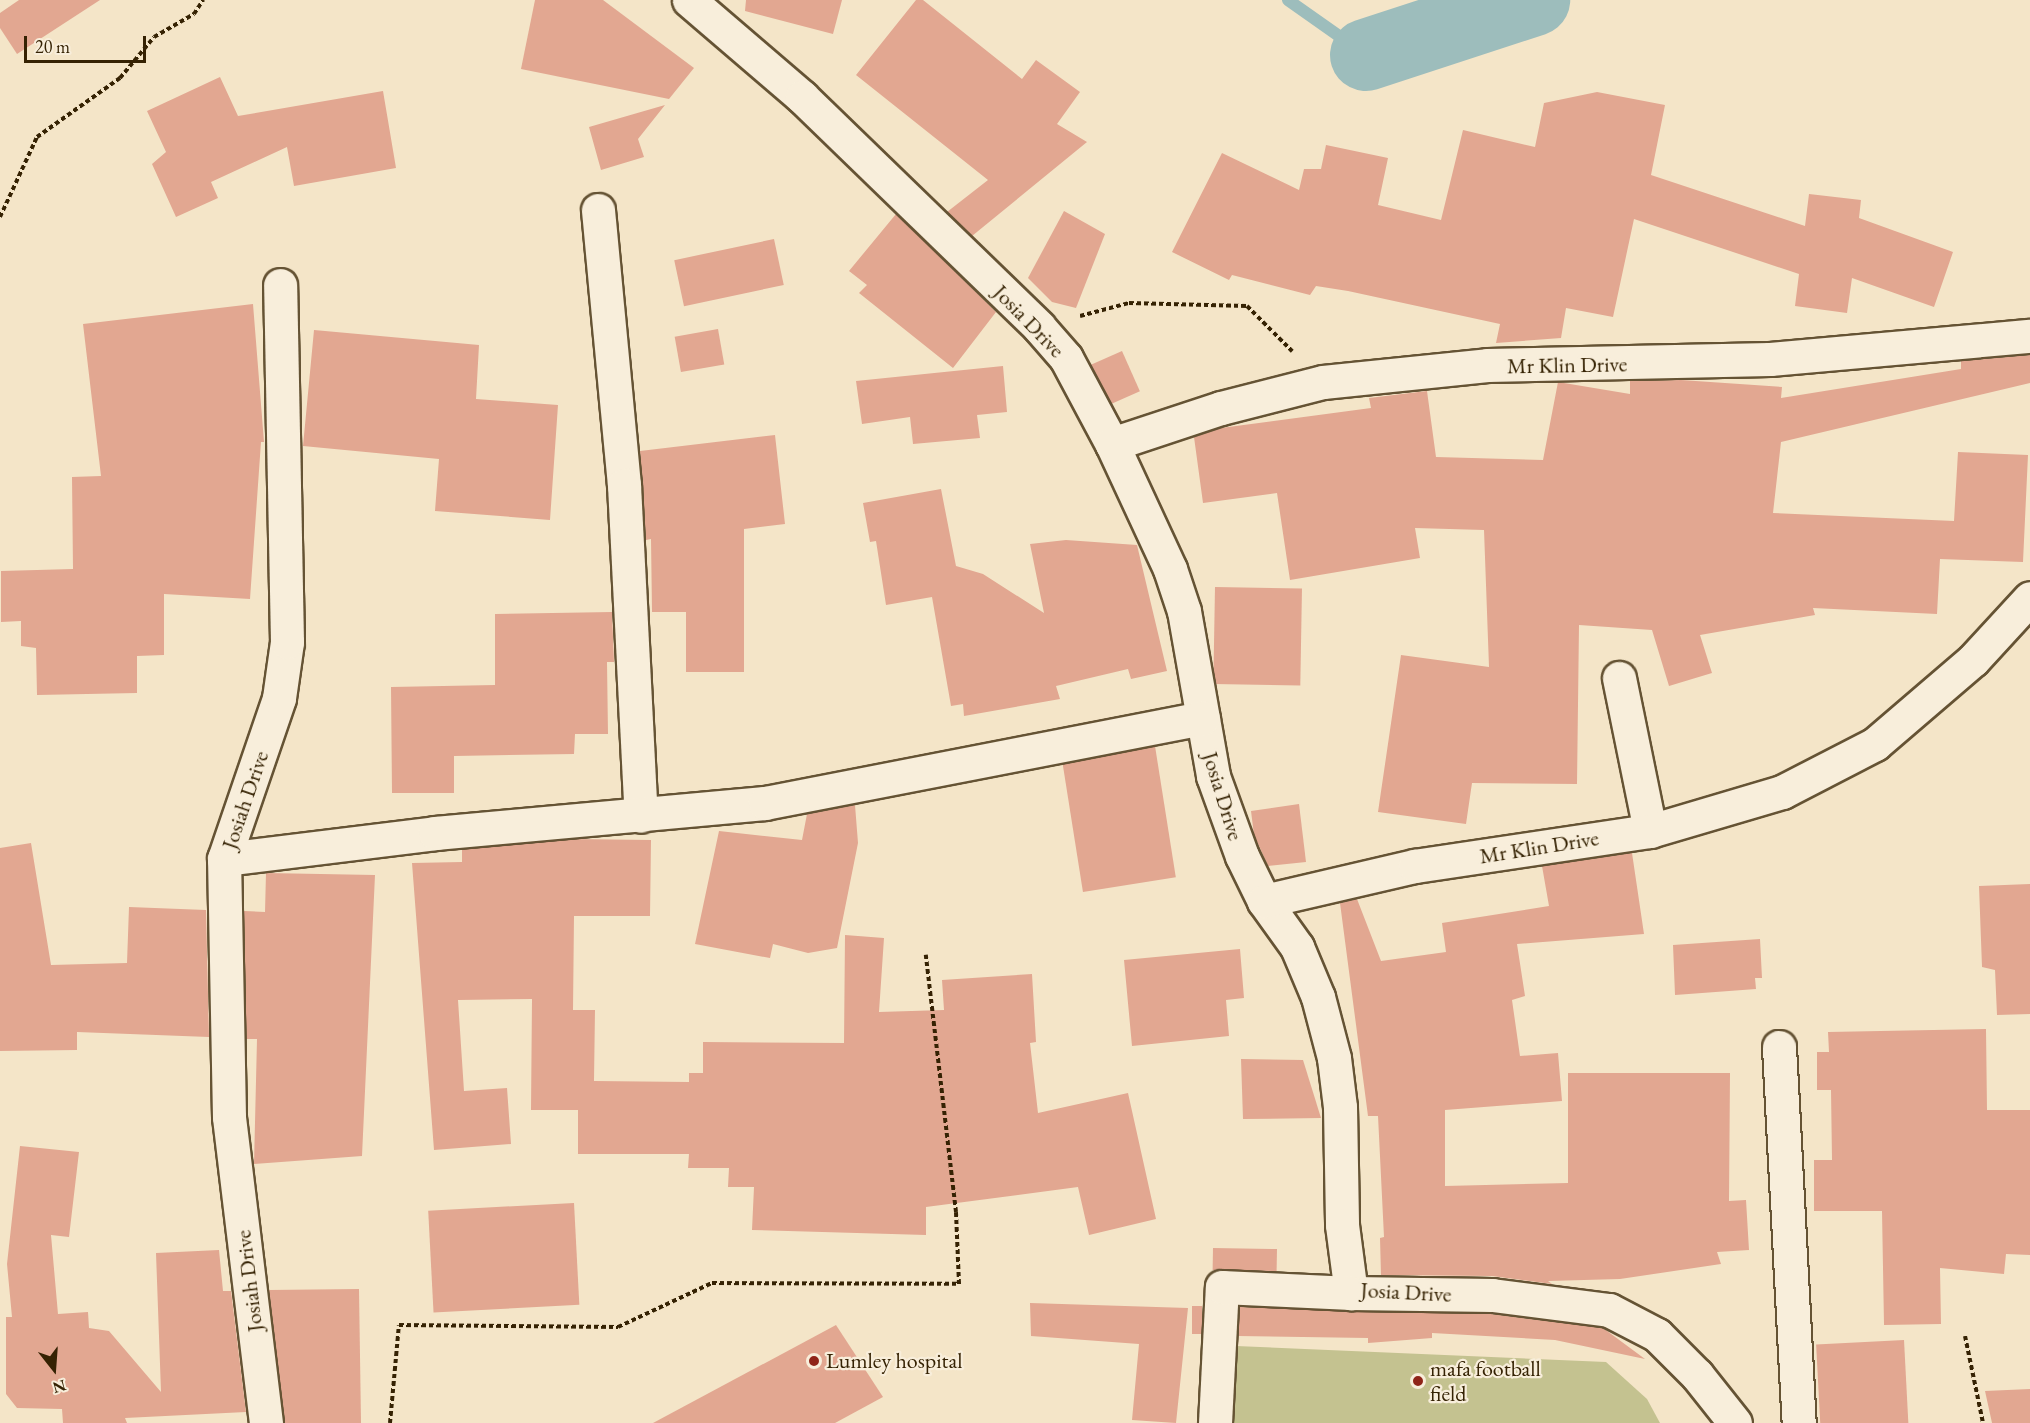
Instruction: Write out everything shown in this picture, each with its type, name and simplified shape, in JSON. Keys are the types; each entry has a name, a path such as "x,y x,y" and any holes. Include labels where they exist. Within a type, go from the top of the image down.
{"street":[{"name":"Josia Drive","path":"689,0 802,97 1039,327 1066,358 1112,444 1181,600 1213,776 1242,856 1264,901 1297,946 1318,997 1334,1058 1340,1107 1342,1225 1351,1293 1492,1295 1609,1310 1657,1335 1697,1375 1735,1423"},
{"path":"598,210 624,485 641,816"},
{"name":"Josiah Drive","path":"266,1423 230,1117 224,859 279,698 286,642 280,285"},
{"name":"Mr Klin Drive","path":"1112,444 1221,408 1323,382 1487,365 1770,359 2030,336"},
{"name":"Mr Klin Drive","path":"1264,901 1415,866 1650,831 1782,792 1875,744 1973,660 2030,598"},
{"path":"1619,678 1650,831"},
{"path":"224,859 435,833 765,803 1203,718"},
{"path":"1779,1047 1798,1423"},
{"path":"1215,1423 1222,1287 1351,1293"}],"path":[{"path":"0,217 37,137 120,78 154,36 194,14 203,0"},
{"path":"1039,327 1129,303 1247,306 1323,382"},
{"path":"390,1423 399,1325 618,1327 712,1283 959,1284 956,1212 926,955"},
{"path":"1965,1336 1983,1423"}],"shaded area":[{"name":"mafa football field","path":"1212,1345 1606,1362 1647,1399 1660,1423 1208,1423"}],"building":[{"path":"19,0 100,0 17,54 0,28 0,13"},
{"path":"535,0 603,0 694,68 669,99 521,69"},
{"path":"746,0 842,0 833,34 745,11"},
{"path":"916,0 923,0 1022,79 1036,60 1080,92 1057,124 1087,142 972,236 947,212 988,180 856,75"},
{"path":"220,77 238,116 383,91 396,168 294,186 287,147 211,182 218,198 176,217 152,164 166,152 147,111"},
{"path":"1597,92 1665,105 1651,175 1805,226 1809,194 1861,200 1859,218 1953,252 1934,307 1852,278 1847,313 1795,306 1799,274 1634,219 1613,317 1566,308 1561,338 1496,343 1500,324 1348,291 1316,286 1310,295 1232,275 1229,280 1172,252 1222,153 1299,190 1304,169 1321,169 1326,145 1388,158 1378,205 1441,220 1463,130 1535,147 1544,103"},
{"path":"665,105 638,139 644,157 601,170 589,127"},
{"path":"1064,211 1105,234 1076,308 1052,302 1028,278"},
{"path":"896,214 996,312 953,368 859,293 867,285 849,271"},
{"path":"774,239 784,285 684,306 674,260"},
{"path":"253,304 264,442 261,442 250,599 164,594 164,655 137,656 137,693 37,695 36,648 21,646 21,621 1,622 1,571 73,569 72,477 101,476 83,324"},
{"path":"718,329 724,364 681,372 675,337"},
{"path":"314,330 479,345 476,399 558,405 550,520 435,511 439,459 303,446"},
{"path":"1122,351 1140,391 1109,405 1091,365"},
{"path":"2030,355 2030,383 1781,442 1773,513 1954,521 1958,452 2028,455 2023,562 1940,559 1937,614 1813,608 1815,615 1700,635 1712,673 1669,686 1652,630 1579,625 1577,784 1472,783 1466,824 1378,812 1401,655 1489,667 1484,530 1415,528 1420,558 1290,580 1277,493 1203,503 1194,437 1221,428 1371,408 1369,398 1427,391 1436,457 1543,460 1558,382 1630,394 1630,381 1681,380 1782,387 1781,398 1961,369 1961,361"},
{"path":"1003,366 1007,412 977,415 980,438 913,444 910,417 862,424 856,381"},
{"path":"775,435 785,524 744,529 744,672 686,672 686,612 652,612 651,539 646,540 640,451"},
{"path":"941,489 956,566 983,574 1044,613 1030,544 1066,540 1137,545 1167,671 1131,679 1128,669 1056,686 1060,699 964,716 963,704 951,706 932,597 886,605 876,541 870,542 863,503"},
{"path":"1215,587 1302,589 1300,686 1213,684"},
{"path":"612,612 614,662 607,662 608,734 575,734 574,754 454,756 454,793 392,793 391,687 495,685 495,614"},
{"path":"1155,746 1176,877 1083,892 1062,761"},
{"path":"1299,804 1306,862 1268,866 1254,835 1251,811"},
{"path":"855,805 858,843 837,948 808,953 773,944 770,958 695,944 719,831 802,840 807,814"},
{"path":"572,839 651,840 650,916 574,916 573,1010 595,1010 594,1081 689,1082 689,1073 703,1073 703,1042 844,1043 845,935 884,938 879,1012 944,1010 942,980 1032,974 1036,1042 1030,1043 1038,1113 1128,1093 1156,1219 1089,1235 1078,1187 926,1207 926,1235 752,1230 754,1187 728,1187 729,1168 688,1168 689,1154 578,1154 578,1110 531,1110 532,999 458,1000 464,1091 507,1088 511,1144 434,1150 412,863 462,862 462,849"},
{"path":"31,843 51,965 127,963 129,907 206,910 209,1037 77,1032 77,1050 0,1051 0,848"},
{"path":"1632,853 1644,934 1517,944 1525,996 1512,1000 1520,1056 1558,1053 1562,1101 1445,1110 1445,1186 1568,1183 1568,1073 1730,1073 1729,1201 1746,1200 1749,1250 1717,1252 1721,1264 1620,1279 1548,1281 1552,1284 1492,1276 1381,1275 1380,1238 1384,1237 1378,1116 1368,1116 1340,903 1357,899 1381,961 1446,952 1442,923 1549,906 1542,866"},
{"path":"266,873 375,875 362,1156 254,1164 257,1039 246,1039 244,911 265,912"},
{"path":"2030,884 2030,1014 1997,1015 1995,970 1982,967 1979,886"},
{"path":"1760,939 1762,978 1755,978 1756,989 1675,995 1673,945"},
{"path":"1240,949 1244,998 1226,1000 1229,1036 1132,1046 1124,960"},
{"path":"1986,1029 1987,1110 2030,1110 2030,1255 2006,1254 2004,1274 1940,1268 1941,1324 1884,1325 1882,1211 1814,1211 1814,1160 1832,1160 1831,1090 1817,1090 1817,1052 1829,1052 1828,1032"},
{"path":"1241,1059 1303,1060 1321,1118 1243,1119"},
{"path":"20,1146 79,1152 69,1237 51,1235 58,1314 88,1312 89,1328 109,1331 161,1392 156,1253 219,1250 223,1291 231,1291 246,1412 125,1418 127,1423 63,1423 62,1409 17,1408 6,1394 6,1317 12,1317 7,1264"},
{"path":"574,1203 579,1305 434,1313 428,1211"},
{"path":"1213,1248 1277,1249 1277,1271 1213,1270"},
{"path":"359,1289 361,1423 284,1423 269,1290"},
{"path":"1030,1303 1188,1308 1176,1423 1132,1420 1139,1344 1031,1336"},
{"path":"1192,1306 1202,1306 1202,1334 1192,1334"},
{"path":"1240,1307 1491,1314 1603,1328 1645,1359 1555,1340 1432,1333 1432,1338 1368,1343 1368,1338 1238,1336"},
{"name":"Lumley hospital","path":"836,1325 883,1397 835,1423 653,1423"},
{"path":"1904,1340 1908,1423 1820,1423 1816,1345"},
{"path":"2030,1389 2030,1423 1992,1423 1985,1391"}],"waterway":[{"path":"1288,0 1366,55"},
{"path":"1366,55 1534,0"}],"place":[{"name":"Lumley hospital","path":"814,1361"},
{"name":"mafa football field","path":"1418,1381"}]}
